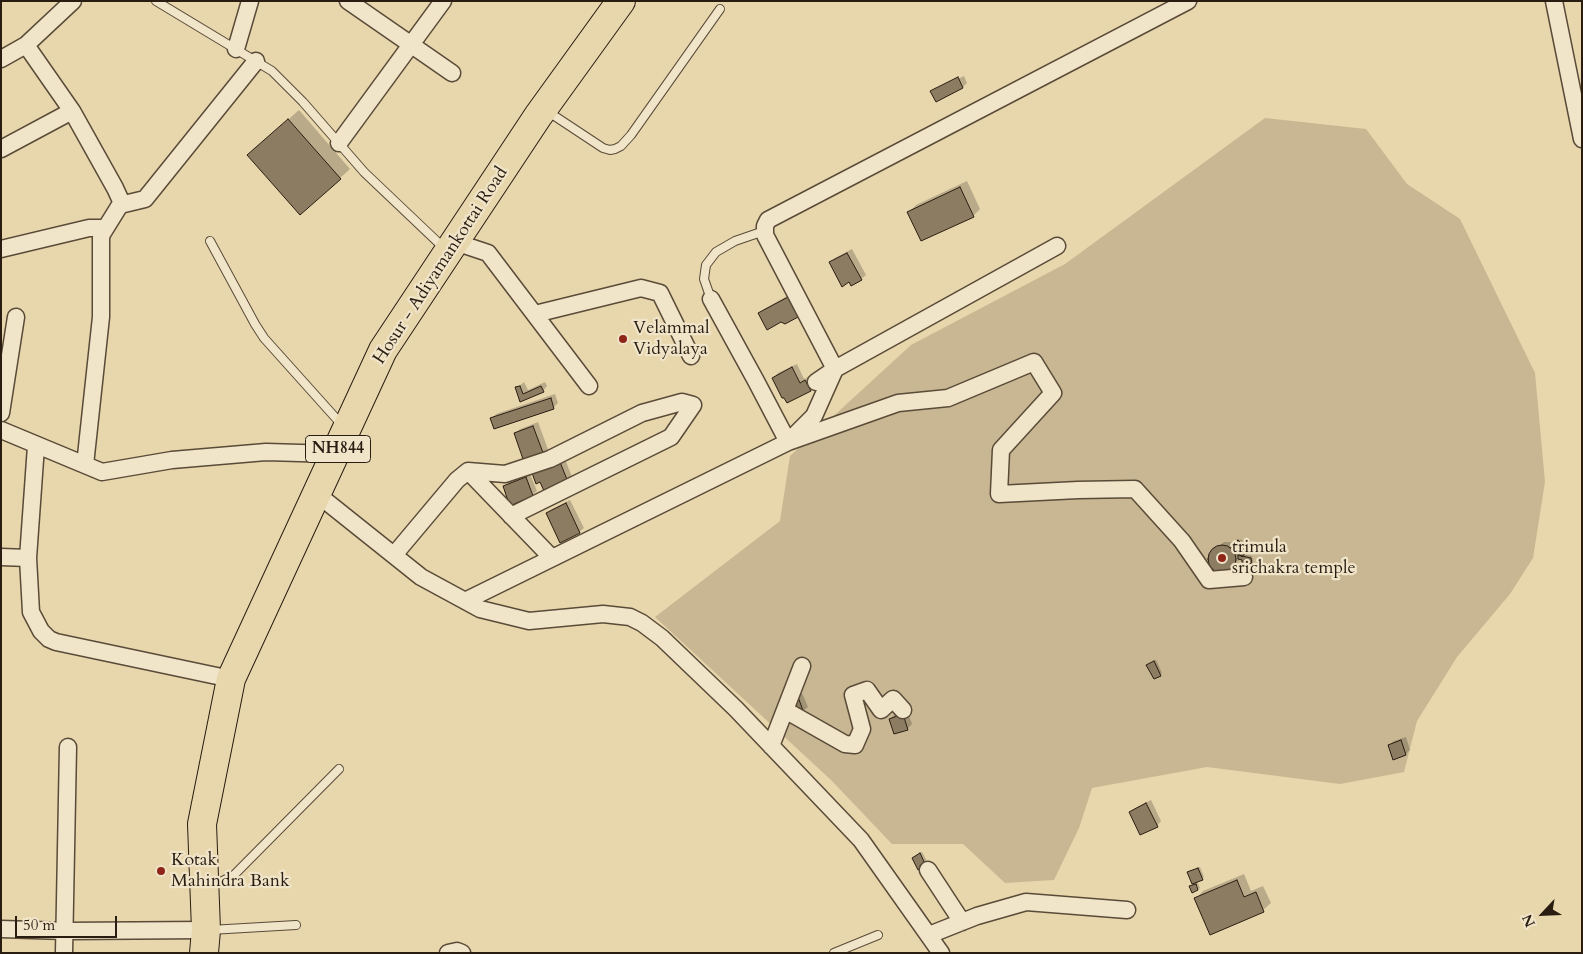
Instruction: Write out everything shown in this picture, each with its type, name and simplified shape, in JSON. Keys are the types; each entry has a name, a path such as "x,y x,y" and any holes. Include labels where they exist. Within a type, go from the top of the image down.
{"highway":[{"name":"Hosur - Adiyamankottai Road","path":"205,942 202,824 231,679 383,350 614,4"}],"street":[{"path":"1,59 26,45 73,1"},
{"path":"236,49 250,1"},
{"path":"348,1 410,46 452,73"},
{"path":"339,143 443,1"},
{"path":"835,369 764,231 768,220 1188,1"},
{"path":"1554,1 1582,139"},
{"path":"26,45 72,111 119,196 120,205 105,228 101,238 101,317 85,465"},
{"path":"120,205 144,199 256,61"},
{"path":"1,148 72,111"},
{"path":"1,249 89,228 105,228"},
{"path":"816,382 835,369 1057,246"},
{"path":"451,247 488,253 589,386"},
{"path":"535,314 641,288 660,293 692,356"},
{"path":"710,299 788,442"},
{"path":"1,413 16,317"},
{"path":"465,601 788,442 898,403 948,398 1034,362 1053,393 1001,450 999,494 1078,490 1135,490 1182,541 1209,580 1244,577"},
{"path":"788,442 814,416 835,369"},
{"path":"394,555 457,480 468,471 506,474 550,459 642,413 682,402 693,404 671,436 511,516"},
{"path":"1,430 102,472 172,460 266,452 341,442"},
{"path":"36,446 28,558 31,612 41,631 49,639 56,642 231,679"},
{"path":"468,471 552,558"},
{"path":"317,494 421,577 480,609 529,621 602,614 630,617 642,623 662,638 771,746 861,840 941,953"},
{"path":"1,557 28,558"},
{"path":"771,746 802,666"},
{"path":"785,710 845,744 855,745 862,729 853,695 867,690 881,710 893,699 903,710"},
{"path":"64,953 68,746"},
{"path":"928,870 962,922"},
{"path":"929,935 962,922 1026,902 1127,910"},
{"path":"1,929 65,931 205,942"},
{"path":"448,953 457,951 462,953"}],"lane":[{"path":"156,1 272,71 364,172 451,247"},
{"path":"544,108 603,148 610,150 621,146 631,135 720,9"},
{"path":"710,299 704,279 706,265 716,252 735,241 764,231"},
{"path":"210,242 264,338 341,442"},
{"path":"204,883 217,884 234,875 339,769"},
{"path":"205,942 296,925"},
{"path":"834,953 878,936"}],"shaded area":[{"path":"1265,118 1366,129 1407,184 1460,219 1535,373 1545,482 1533,558 1510,594 1457,657 1417,721 1404,772 1340,784 1207,767 1092,788 1079,828 1054,880 1005,883 963,844 892,844 831,780 655,617 780,521 790,456 911,345 1065,264"}],"building":[{"path":"958,77 963,88 936,102 930,91"},
{"path":"288,119 341,179 300,215 247,155"},
{"path":"960,187 974,217 921,241 907,212"},
{"path":"847,253 862,280 851,286 849,282 842,287 829,262"},
{"path":"790,296 800,316 785,324 781,322 767,330 758,313"},
{"path":"792,367 800,383 805,380 811,391 787,403 782,398 772,378"},
{"path":"520,386 523,394 541,386 544,392 520,402 515,387"},
{"path":"551,398 554,409 494,429 490,418"},
{"path":"533,426 545,458 525,465 514,433"},
{"path":"560,462 568,482 544,491 540,482 536,484 532,473"},
{"path":"526,477 533,496 514,504 515,508 511,510 503,486"},
{"path":"566,503 580,533 560,543 546,513"},
{"path":"1238,540 1248,550 1242,557 1231,547"},
{"name":"trimula srichakra temple","path":"1222,545 1232,549 1236,559 1232,569 1222,573 1212,569 1208,559 1212,549"},
{"path":"1238,555 1251,558 1252,564 1248,564 1248,566 1242,565 1242,560 1238,559"},
{"path":"1154,661 1161,676 1154,679 1146,665"},
{"path":"798,697 804,713 789,718"},
{"path":"903,714 908,730 894,734 889,719"},
{"path":"1401,740 1406,755 1393,760 1388,745"},
{"path":"1146,803 1158,827 1140,835 1129,812"},
{"path":"920,853 926,866 918,870 912,858"},
{"path":"1198,868 1203,880 1192,884 1187,872"},
{"path":"1237,880 1244,897 1256,892 1264,912 1210,935 1194,898"},
{"path":"1196,884 1198,890 1192,893 1189,886"}],"place":[{"name":"Velammal Vidyalaya","path":"623,339"},
{"name":"trimula srichakra temple","path":"1222,558"},
{"name":"Kotak Mahindra Bank","path":"161,871"}]}
